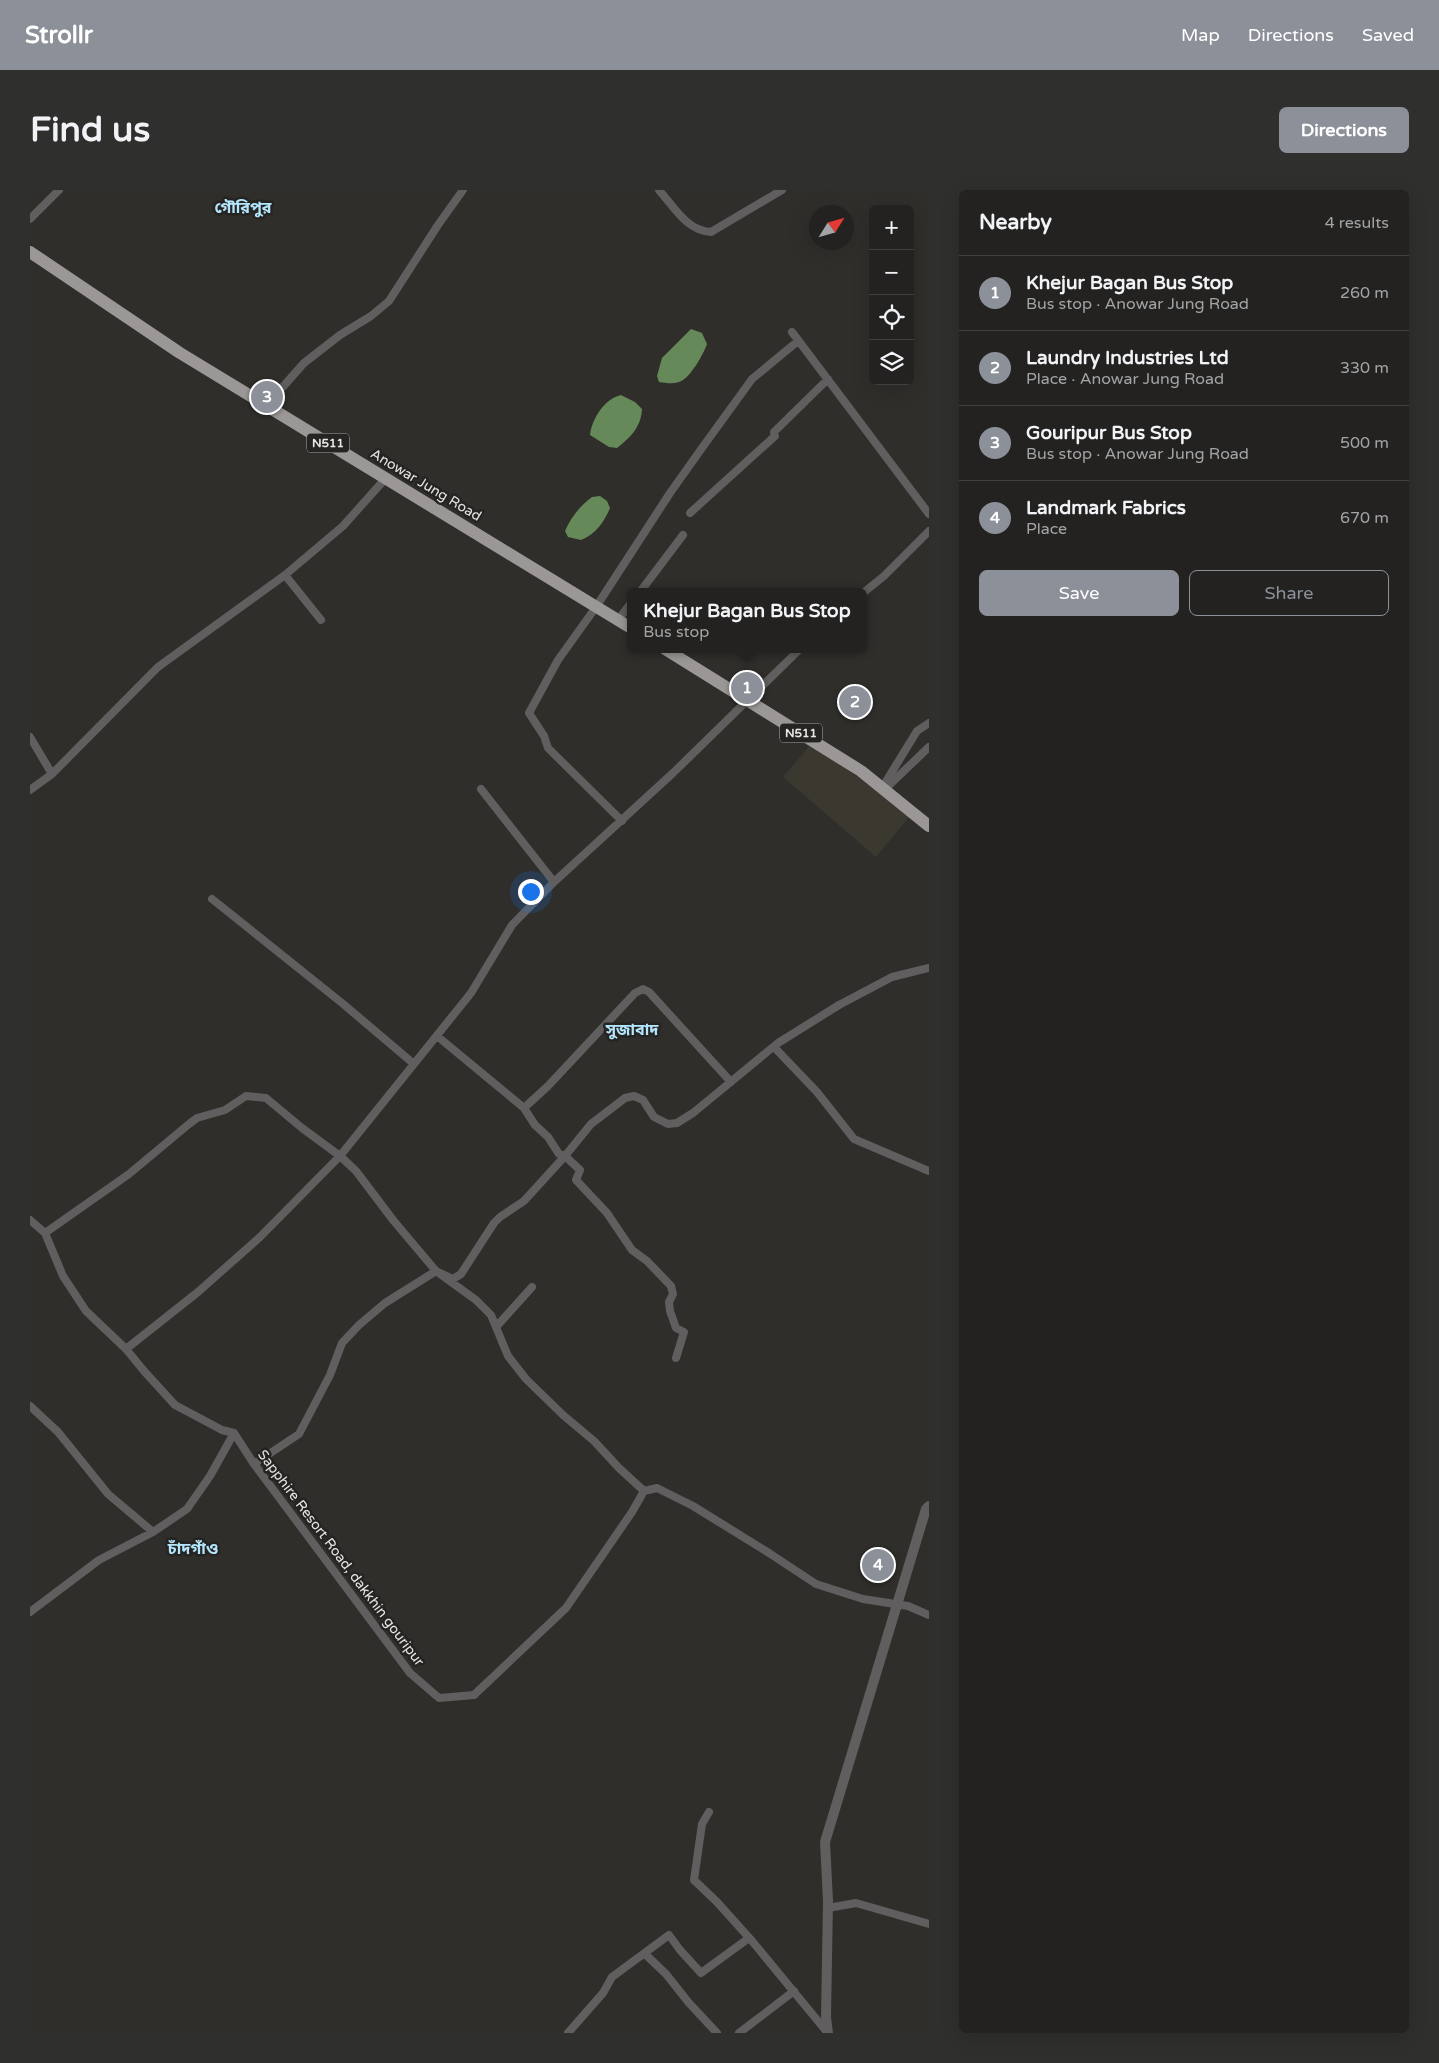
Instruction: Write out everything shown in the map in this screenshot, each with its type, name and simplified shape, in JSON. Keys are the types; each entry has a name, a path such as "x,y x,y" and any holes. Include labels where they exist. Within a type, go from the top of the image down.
{"highway":[{"name":"Anowar Jung Road","path":"30,252 180,353 627,626"},
{"name":"N511","path":"672,653 861,771 929,826"}],"street":[{"path":"30,219 59,190"},
{"path":"274,409 276,397 281,389 304,363 340,335 371,316 389,301 463,190"},
{"path":"659,190 691,226 701,232 711,232 782,190"},
{"path":"792,332 929,514"},
{"path":"622,821 548,748 544,736 529,713 558,660 596,608 670,493 752,379 798,341"},
{"path":"690,513 775,436 774,432 828,379"},
{"path":"30,790 52,774 158,667 285,575 343,526 385,479"},
{"path":"867,590 884,576 929,531"},
{"path":"643,588 684,535"},
{"path":"285,575 320,620"},
{"path":"618,620 627,608"},
{"path":"126,1349 198,1292 260,1237 340,1156 472,993 512,925 554,882 622,821 796,653"},
{"path":"884,789 917,731 929,723"},
{"path":"30,737 52,774"},
{"path":"884,789 929,747"},
{"path":"481,789 554,882"},
{"path":"212,899 342,1003 414,1064"},
{"path":"436,1271 453,1279 461,1274 500,1216 524,1201 591,1124 625,1098 634,1096 643,1100 654,1117 668,1124 677,1123 693,1113 774,1047 839,1005 892,977 929,968"},
{"path":"524,1108 548,1086 639,990 649,992 731,1082"},
{"path":"437,1036 524,1108 536,1125 548,1137 558,1154 565,1156 580,1170 576,1180 607,1213 632,1250 647,1261 671,1286 673,1294 668,1302 670,1312 676,1328 684,1332 676,1358"},
{"path":"774,1047 817,1092 854,1139 929,1171"},
{"path":"45,1234 129,1174 197,1118 225,1110 246,1096 266,1098 340,1156 356,1171 393,1220 436,1271 476,1300 491,1314 508,1356 526,1379 644,1490 657,1488 693,1506 816,1584 863,1599 897,1603 929,1615"},
{"path":"30,1220 45,1234 63,1276 86,1311 126,1349 175,1405 222,1430 234,1432 210,1476 188,1509 153,1532 99,1560 30,1612"},
{"path":"254,1464 298,1434 330,1375 342,1344 359,1325 385,1303 436,1271"},
{"path":"496,1327 532,1287"},
{"path":"30,1406 58,1432 108,1494 153,1532"},
{"name":"Sapphire Resort Road, dakkhin gouripur","path":"234,1432 254,1464 410,1673 439,1698 474,1695 566,1608 632,1512 644,1490"},
{"path":"828,2033 826,2017 828,1908 824,1842 926,1509 929,1506"},
{"path":"709,1812 702,1824 694,1880 717,1902 749,1938 828,2033"},
{"path":"828,1908 856,1902 929,1924"},
{"path":"568,2033 603,1993 612,1978 669,1935 700,1973 749,1938"},
{"path":"644,1954 666,1974 689,2003 717,2033"},
{"path":"739,2033 794,1991"}],"shaded area":[{"path":"691,329 702,333 707,344 697,364 680,382 659,382 657,376 662,358"},
{"path":"621,395 635,402 642,409 640,421 627,440 617,448 609,447 590,435 591,429 596,416 604,405"},
{"path":"600,496 607,501 610,508 599,527 581,540 568,537 565,531 576,512 592,497"},
{"path":"812,743 910,816 876,857 783,777"}],"place":[{"name":"Gouripur Bus Stop","path":"267,397"},
{"name":"Khejur Bagan Bus Stop","path":"747,688"},
{"name":"Laundry Industries Ltd","path":"855,702"},
{"name":"Landmark Fabrics","path":"878,1565"}],"district":[{"name":"গৌরিপুর","path":"243,208"},
{"name":"সুজাবাদ","path":"632,1030"},
{"name":"চাঁদগাঁও","path":"193,1549"}]}
